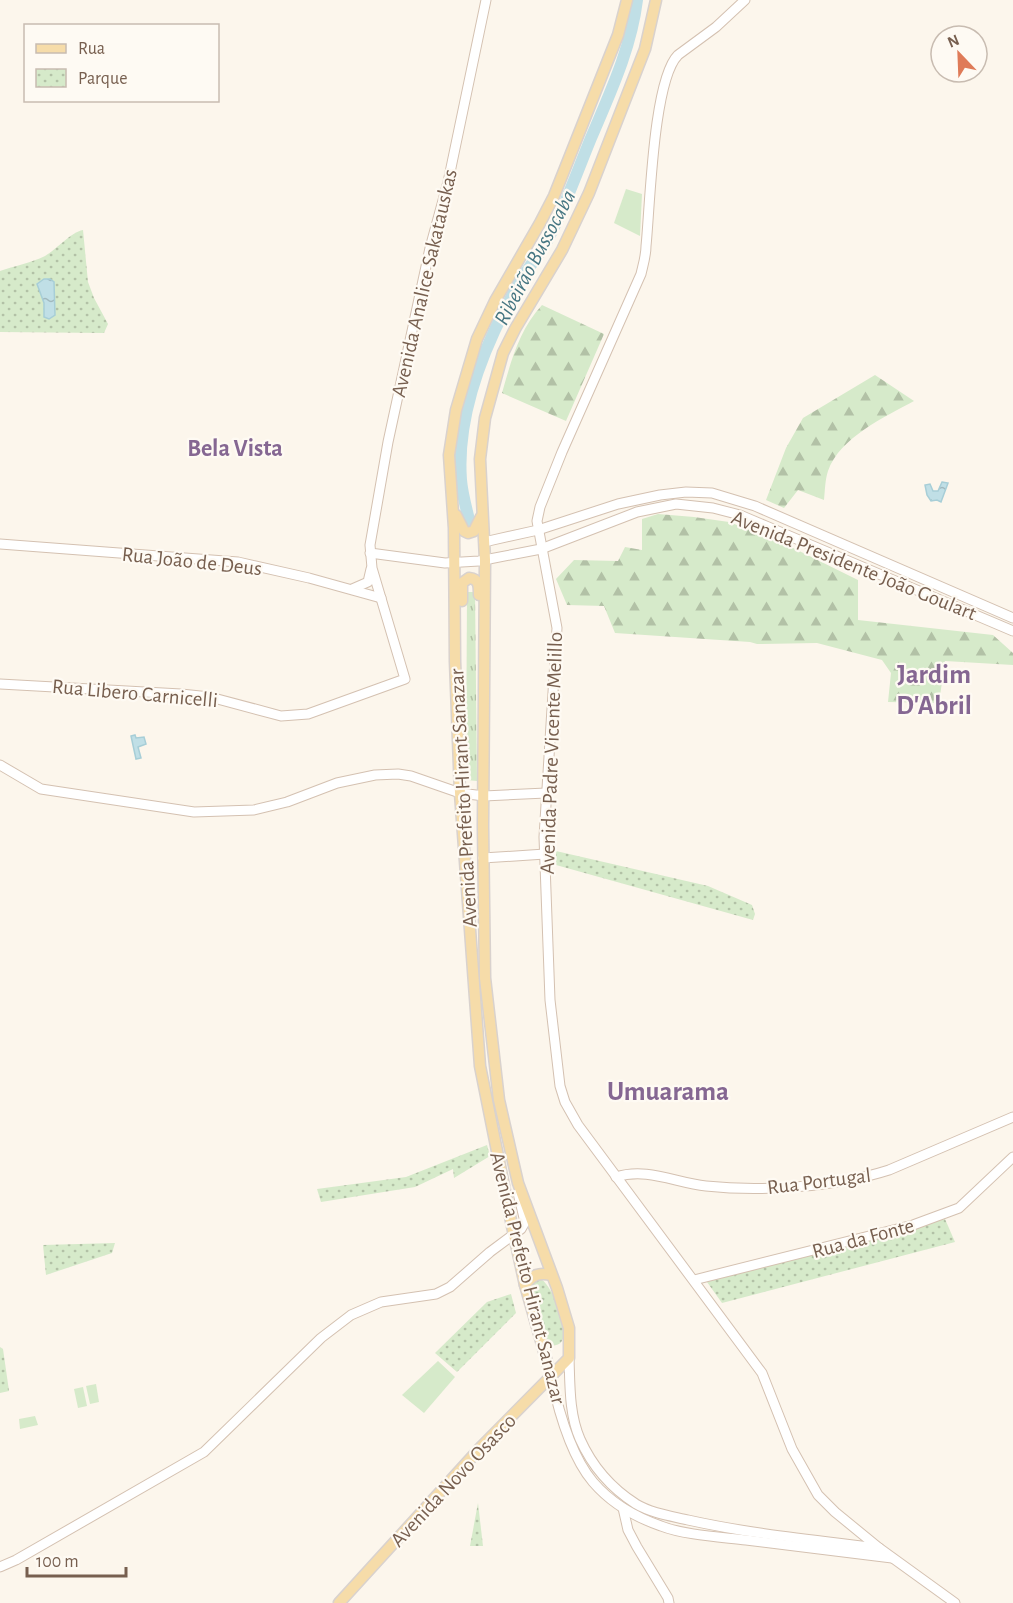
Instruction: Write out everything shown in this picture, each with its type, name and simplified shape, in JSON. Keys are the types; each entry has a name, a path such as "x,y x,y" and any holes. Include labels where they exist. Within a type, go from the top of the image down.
{"main road":[{"name":"Avenida Analice Sakatauskas","path":"405,679 372,568 370,553 388,442 430,248 448,182 486,0"},
{"name":"Avenida Prefeito Hirant Sanazar","path":"627,0 618,35 554,196 495,301 477,339 453,427 449,455 458,563 455,636 460,794 480,1066 525,1285 569,1437 585,1471 597,1486 623,1508 663,1527 711,1536 892,1558"},
{"name":"Avenida Prefeito Hirant Sanazar","path":"656,0 645,50 589,193 562,250 503,353 485,418 482,439 480,467 484,542 482,560 485,978 499,1100 518,1184 569,1328 571,1403 579,1437 604,1477 618,1492 638,1505 661,1514 712,1526 879,1548"},
{"name":"Avenida Padre Vicente Melillo","path":"745,0 716,27 672,61 666,75 660,103 646,249 640,274 540,507 537,521 558,628 544,854 550,1000 559,1080 571,1114 762,1373 792,1449 812,1487 835,1512 879,1548 955,1603"},
{"name":"Avenida Presidente João Goulart","path":"484,542 538,530 649,496 686,492 727,496 1013,618"},
{"name":"Avenida Presidente João Goulart","path":"370,553 458,563 482,560 541,549 654,508 676,504 713,508 740,515 1013,631"},
{"path":"453,506 461,526 468,533 474,531 478,524 481,507"},
{"path":"555,525 555,534 564,539"},
{"name":"Rua João de Deus","path":"0,544 238,562 381,598"},
{"path":"352,589 368,582 372,568"},
{"path":"455,636 461,626 462,583 469,578 475,579 479,588 479,633 484,645"},
{"name":"Rua Libero Carnicelli","path":"0,684 210,697 281,716 294,716 327,708 405,679"},
{"path":"0,765 41,789 194,812 255,810 286,802 337,783 375,775 411,776 460,794 484,796 546,793"},
{"path":"462,815 466,823 472,853 483,858 544,854"},
{"name":"Rua Portugal","path":"616,1177 636,1172 704,1186 734,1188 788,1187 841,1181 889,1170 1013,1118"},
{"name":"Rua da Fonte","path":"694,1280 946,1215 968,1201 1013,1157"},
{"path":"0,1567 204,1452 321,1338 351,1314 381,1302 436,1294 450,1287 521,1229 525,1222 518,1184"},
{"path":"525,1285 529,1278 538,1274 551,1275"},
{"name":"Avenida Novo Osasco","path":"339,1603 482,1446 569,1358"},
{"path":"623,1508 628,1530 669,1603"}],"green space":[{"path":"626,189 642,194 640,236 614,223"},
{"path":"83,230 88,282 108,324 104,333 0,332 0,271 45,256 78,231"},
{"path":"542,305 604,334 566,421 502,393 522,335"},
{"path":"875,375 914,401 865,429 842,448 828,471 824,500 798,490 784,508 766,500 786,448 803,418"},
{"path":"658,514 729,522 781,542 858,580 858,620 993,635 1013,653 1013,665 945,661 939,703 888,702 891,673 882,660 817,643 757,644 615,633 604,606 567,605 556,579 574,560 618,561 625,547 642,550 642,519"},
{"path":"467,592 475,592 477,781 466,780"},
{"path":"556,851 708,886 752,905 755,914 753,920 556,865"},
{"path":"487,1145 490,1156 454,1178 453,1169 415,1187 321,1202 317,1189 406,1177"},
{"path":"945,1219 955,1242 722,1303 707,1282"},
{"path":"115,1243 112,1253 46,1275 43,1245"},
{"path":"541,1279 553,1295 563,1319 562,1340 556,1345 545,1344 532,1287 533,1281"},
{"path":"511,1294 516,1313 457,1372 435,1353 487,1302"},
{"path":"0,1347 3,1349 9,1391 0,1393"},
{"path":"438,1361 455,1377 424,1413 402,1395"},
{"path":"96,1384 99,1402 90,1404 86,1386"},
{"path":"83,1387 87,1406 78,1408 74,1389"},
{"path":"35,1416 38,1425 20,1429 19,1419"},
{"path":"478,1503 483,1546 470,1546"}],"water":[{"path":"44,279 54,282 55,315 49,319 44,317 44,303 37,284"},
{"path":"942,482 948,483 941,502 931,501 925,485 930,484 933,491 938,491"},
{"path":"135,735 136,738 144,737 146,744 138,747 141,758 136,759 131,736"}],"waterway":[{"name":"Ribeirão Bussocaba","path":"469,520 462,485 461,454 463,429 475,379 494,330 522,279 548,239 565,202 619,70 630,36 637,0"}],"district":[{"name":"Bela Vista","path":"235,448"},
{"name":"Jardim D'Abril","path":"934,690"},
{"name":"Umuarama","path":"668,1091"}]}
